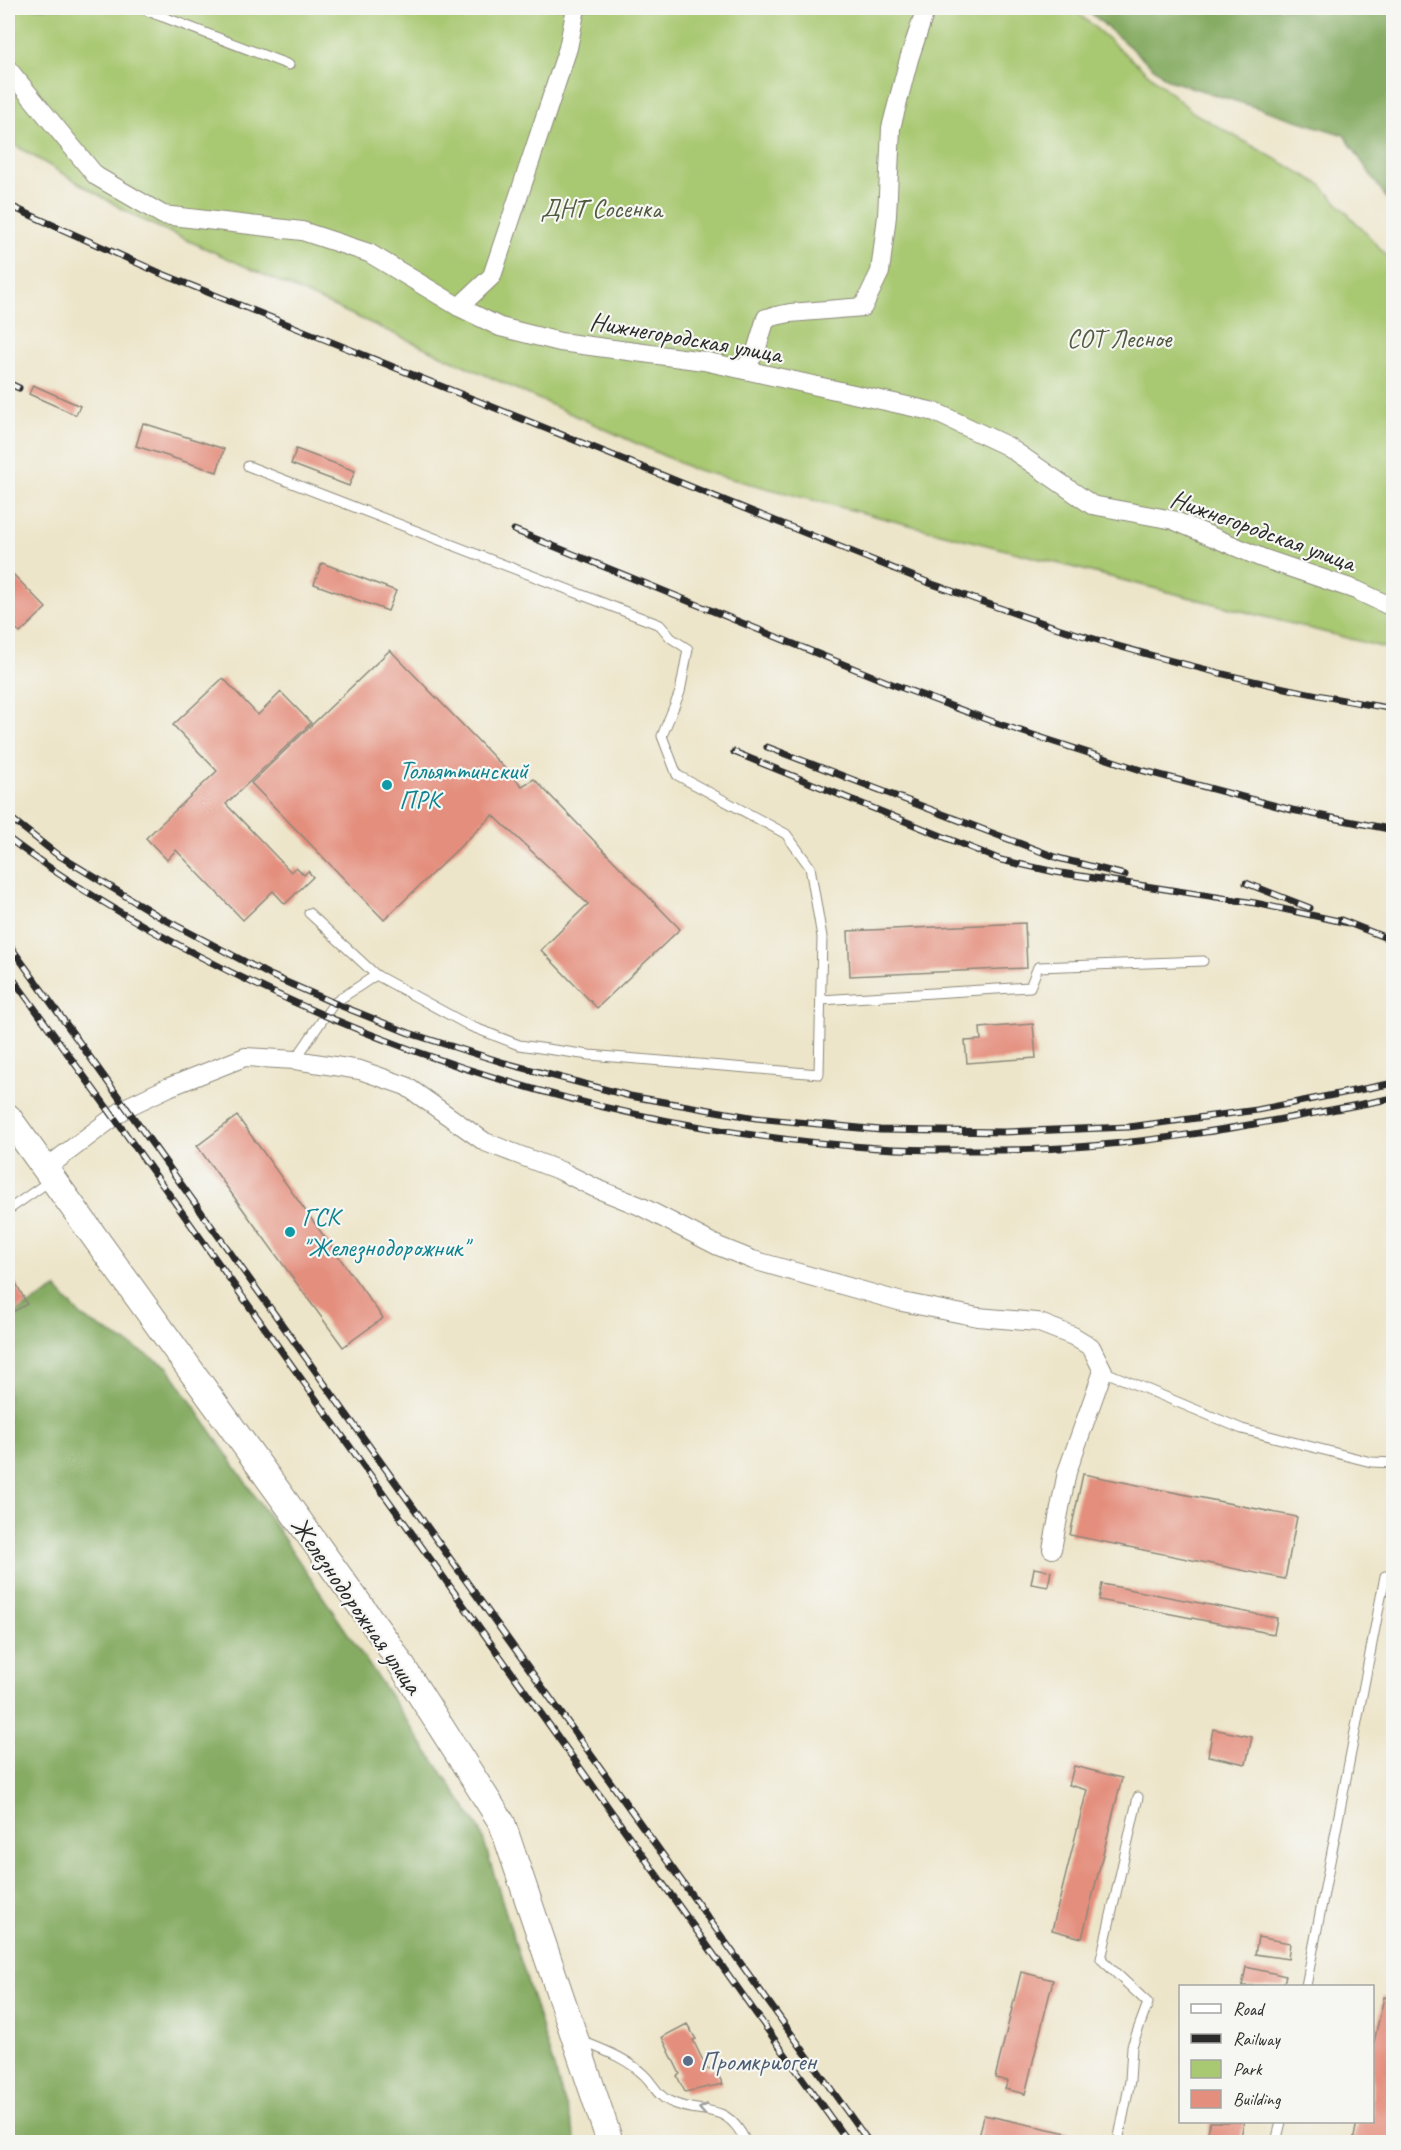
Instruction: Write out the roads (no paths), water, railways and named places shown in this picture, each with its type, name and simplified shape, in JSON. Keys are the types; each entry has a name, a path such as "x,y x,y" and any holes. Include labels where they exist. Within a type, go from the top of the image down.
{"main road":[{"name":"Железнодорожная улица","path":"8,1117 388,1644 502,1823 609,2142"}],"street":[{"path":"459,307 492,276 568,48 576,8"},
{"path":"744,370 756,351 766,318 790,313 863,307 880,272 887,216 891,128 909,59 926,8"},
{"name":"Нижнегородская улица","path":"8,69 96,176 163,215 302,231 369,253 459,307 500,327 560,342 704,361 935,412 1007,447 1092,506 1173,520 1262,558 1356,590 1394,608"},
{"path":"49,1174 120,1111 169,1087 245,1058 295,1060 360,1070 406,1086 485,1142 561,1171 640,1206 718,1246 753,1260 902,1302 978,1317 1037,1323 1073,1336 1091,1347 1103,1371 1067,1472 1052,1549"}],"lane":[{"path":"140,8 289,65"},
{"path":"249,466 660,625 671,638 688,649 680,692 662,736 677,774 786,834 810,867 822,937 819,1074 589,1055 519,1045 470,1026 376,975 309,913"},
{"path":"821,1000 1030,987 1038,967 1203,961"},
{"path":"295,1060 334,1003 376,975"},
{"path":"8,1210 49,1174"},
{"path":"1103,1371 1242,1429 1371,1462 1394,1463"},
{"path":"1306,1985 1385,1576"},
{"path":"1118,2142 1130,2081 1132,2046 1148,2003 1101,1959 1138,1797"},
{"path":"574,2038 622,2057 646,2076 657,2092 668,2101 685,2107 707,2109 726,2116 740,2129 746,2142"},
{"path":"1276,2142 1281,2123"}],"railway":[{"path":"8,205 160,273 932,584 1061,629 1143,653 1226,675 1394,709"},
{"path":"8,383 19,388"},
{"path":"514,530 892,684 999,724 1141,770 1292,810 1394,830"},
{"path":"767,747 1058,858 1125,875"},
{"path":"734,752 1001,860 1055,872 1255,903 1348,923"},
{"path":"8,816 55,853 160,917 270,975 409,1033 505,1063 630,1096 756,1118 880,1130 1004,1132 1129,1127 1257,1110 1394,1083"},
{"path":"8,838 78,886 176,944 281,996 362,1031 445,1062 529,1088 615,1110 701,1127 789,1140 909,1150 1052,1149 1200,1133 1394,1098"},
{"path":"1246,883 1310,908"},
{"path":"1341,920 1394,941"},
{"path":"8,943 869,2142"},
{"path":"8,972 848,2142"}],"place":[{"name":"Тольяттинский ПРК","path":"387,785"},
{"name":"ГСК \"Железнодорожник\"","path":"290,1232"},
{"name":"Промкриоген","path":"688,2061"}],"park label":[{"name":"ДНТ Сосенка","path":"601,208"},
{"name":"СОТ Лесное","path":"1119,338"}]}
